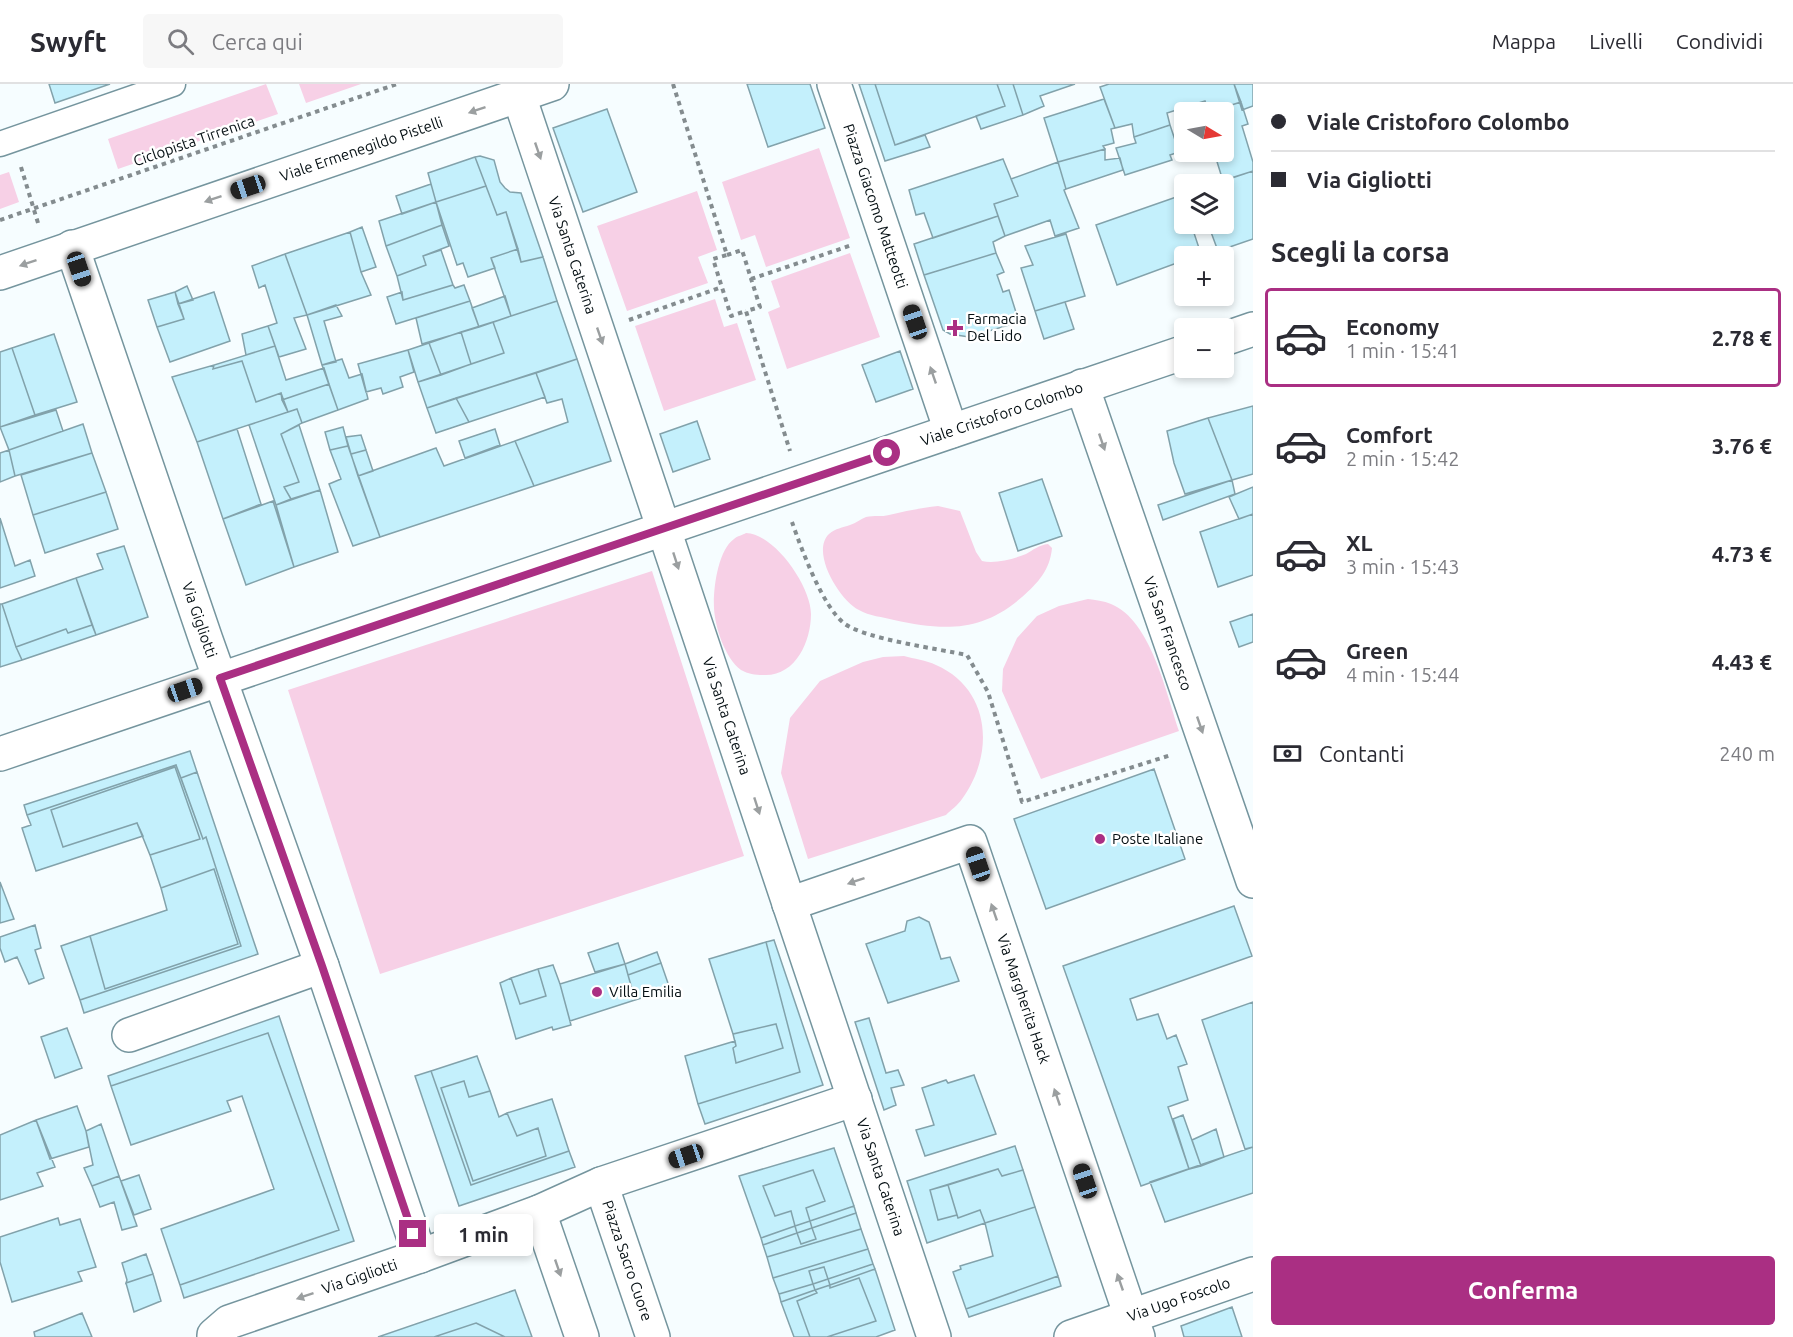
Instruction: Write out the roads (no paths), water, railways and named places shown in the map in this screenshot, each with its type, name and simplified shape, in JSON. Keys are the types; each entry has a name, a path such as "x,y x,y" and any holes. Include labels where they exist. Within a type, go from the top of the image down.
{"street":[{"path":"6,142 173,84"},
{"name":"Viale Ermenegildo Pistelli","path":"0,273 552,84"},
{"name":"Piazza Giacomo Matteotti","path":"834,84 951,430"},
{"name":"Via Santa Caterina","path":"519,96 934,1337"},
{"name":"Via Gigliotti","path":"72,247 206,640 322,966 420,1257 229,1322 214,1337"},
{"path":"1234,336 1253,329"},
{"name":"Viale Cristoforo Colombo","path":"0,754 1174,356"},
{"name":"Via San Francesco","path":"1083,386 1253,881"},
{"name":"Via Margherita Hack","path":"789,904 970,842 1135,1327"},
{"path":"129,1035 322,966"},
{"path":"420,1257 539,1212 601,1184 855,1099"},
{"name":"Piazza Sacro Cuore","path":"601,1184 653,1337"},
{"path":"539,1212 582,1337"},
{"name":"Via Ugo Foscolo","path":"1071,1337 1135,1327 1253,1274"}],"place":[{"name":"Farmacia Del Lido","path":"955,328"},
{"name":"Poste Italiane","path":"1100,839"},
{"name":"Villa Emilia","path":"597,992"}]}
